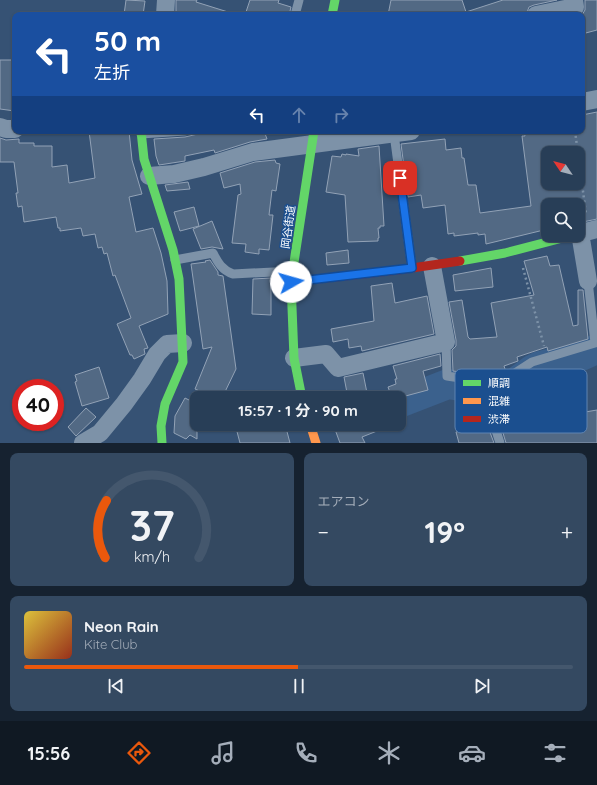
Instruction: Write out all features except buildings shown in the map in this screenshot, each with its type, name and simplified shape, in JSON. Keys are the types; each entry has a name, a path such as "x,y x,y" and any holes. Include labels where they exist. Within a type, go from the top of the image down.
{"street":[{"path":"165,12 166,0"},
{"path":"333,12 335,0"},
{"path":"551,12 575,7 574,0"},
{"path":"585,101 597,99"},
{"path":"0,127 12,129"},
{"path":"141,134 144,159 175,260 179,279 183,362 165,404 161,426 162,443"},
{"path":"149,176 174,174 204,167 253,152 287,146 313,138 373,134"},
{"name":"岡谷街道","path":"301,391 294,358 291,282 313,138"},
{"path":"291,282 432,266 553,242"},
{"path":"584,242 588,281"},
{"path":"294,358 326,354 338,368 446,342 432,266"},
{"path":"83,443 100,433 124,404 142,379 157,354 167,344 183,343"},
{"path":"312,431 316,443"}],"lane":[{"path":"296,12 299,0"},
{"path":"403,134 412,268"},
{"path":"175,260 213,253 219,265 226,271 233,274 293,271"},
{"path":"521,369 532,362 595,343 588,281"},
{"path":"446,342 447,376 455,377"},
{"path":"497,433 500,443"}],"path":[{"path":"576,134 581,198"},
{"path":"518,250 547,358"}],"waterway":[{"path":"534,369 540,366 581,356 597,349"},
{"path":"406,400 448,384 455,385"}],"traffic: fast":[{"path":"333,12 335,0"},
{"path":"141,134 144,159 173,250 179,279 183,362 165,404 161,426 162,443"},
{"path":"301,391 294,358 291,282 314,134"},
{"path":"460,261 505,253 547,242"}],"traffic: slow":[{"path":"312,431 316,443"}],"traffic: jam":[{"path":"291,282 398,270 460,261"}],"route":[{"path":"291,282 412,268 400,178"}]}
